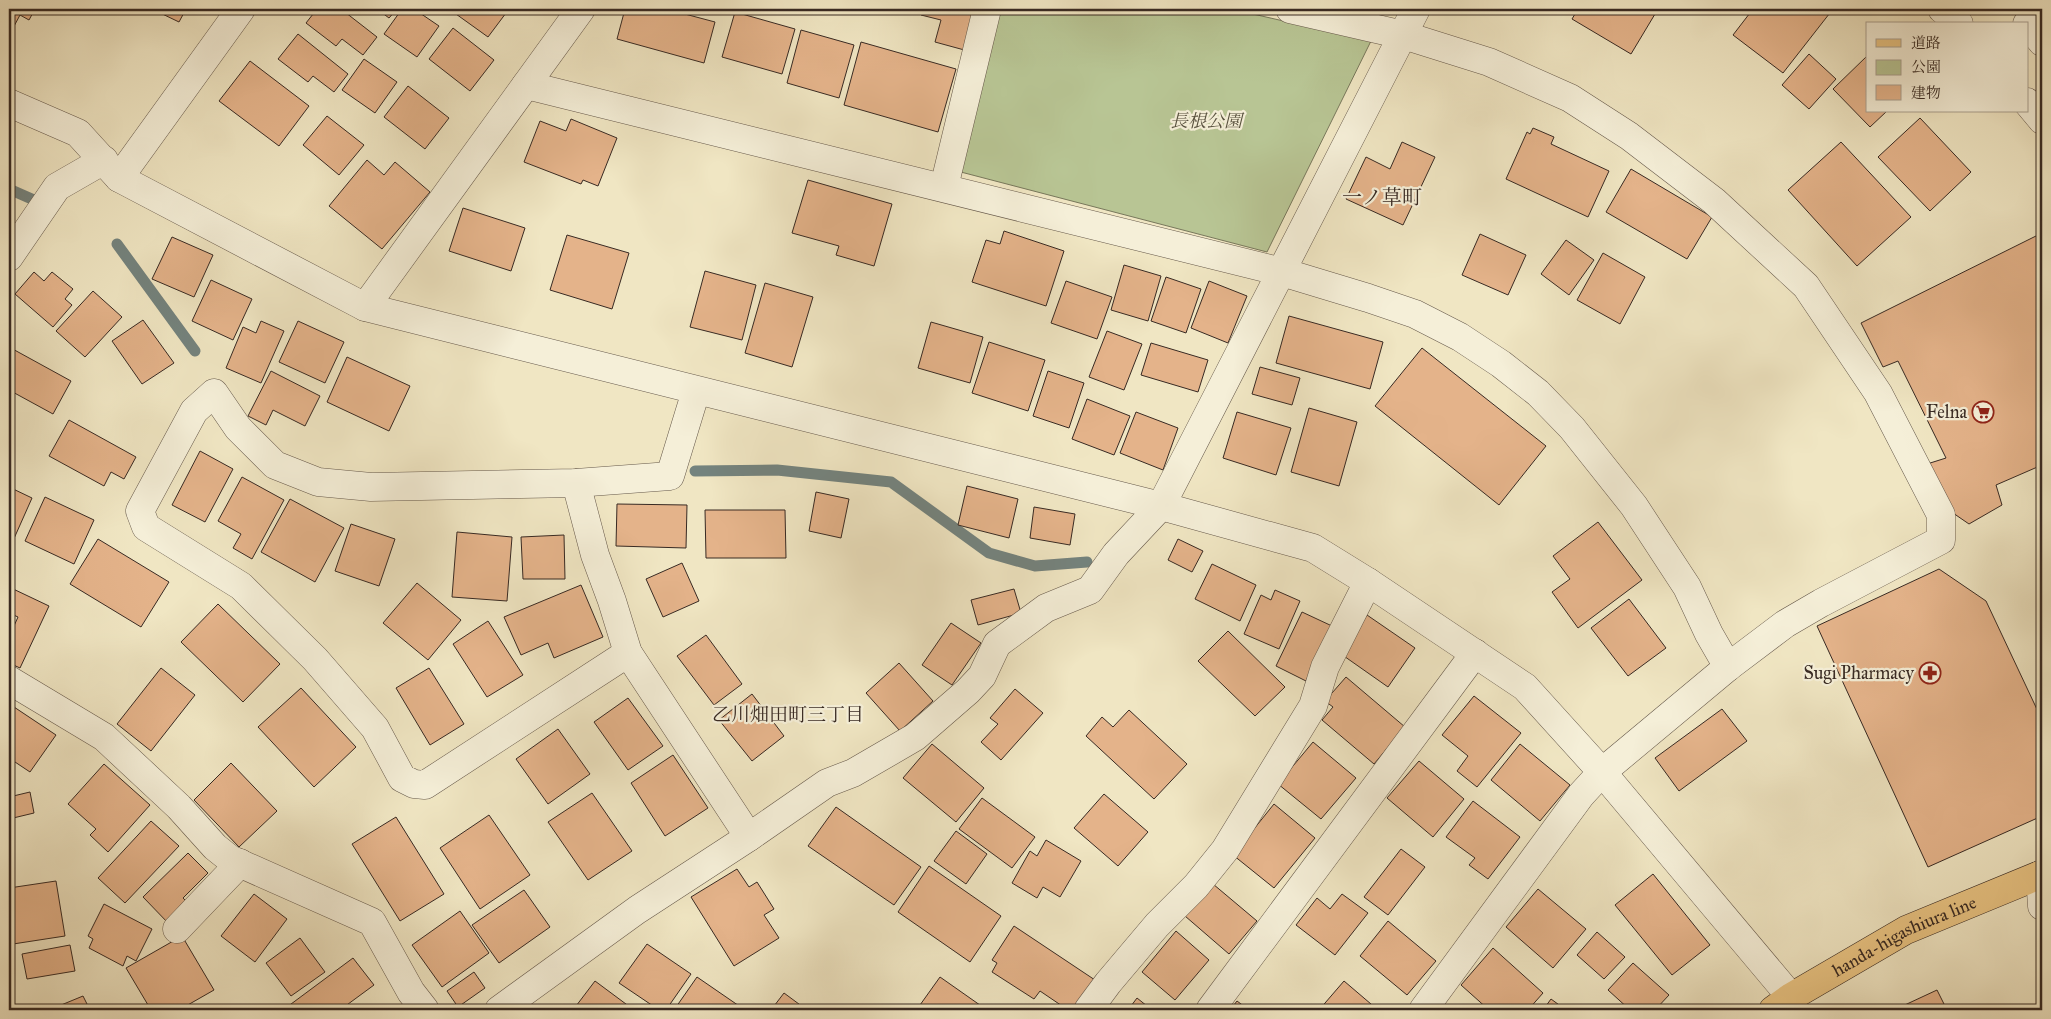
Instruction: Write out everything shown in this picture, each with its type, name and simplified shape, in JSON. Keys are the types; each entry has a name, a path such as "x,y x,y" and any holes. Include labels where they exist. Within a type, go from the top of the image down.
{"main road":[{"name":"handa-higashiura line","path":"1782,1004 1906,930 2041,874"}],"street":[{"path":"9,257 58,187 112,169 241,9"},
{"path":"365,307 581,9"},
{"path":"944,187 987,9"},
{"path":"1290,9 1403,35 1489,62 1570,98 1629,136 1714,201 1806,286 1878,393 1941,515 1941,540 1785,624 1728,667 1602,772 1582,795 1423,1010"},
{"path":"499,1010 637,910 749,837 827,783 853,773 915,737 968,691 982,676 997,644 1046,608 1090,590 1116,554 1161,506 1416,9"},
{"path":"1942,9 1957,22"},
{"path":"2014,9 2025,22"},
{"path":"2028,25 2042,42"},
{"path":"526,85 1282,272 1415,314 1460,337 1501,364 1538,393 1572,428 1634,506 1687,587 1709,634 1728,667"},
{"path":"9,103 78,134 112,169 365,307 1161,506 1313,548 1368,582 1525,687 1602,772 1782,1004"},
{"path":"2028,103 2042,120"},
{"path":"628,653 425,785 414,784 402,778 374,728 315,659 241,586 146,527 140,511 194,411 214,393 238,428 275,465 318,482 371,487 576,483 670,476 696,391"},
{"path":"576,483 595,555 628,653 749,837"},
{"path":"1088,1010 1156,925 1196,886 1225,850 1313,706 1325,667 1368,582"},
{"path":"1210,1010 1475,653"},
{"path":"9,680 104,737 179,807 215,847 230,859 372,922 410,992 425,1010"},
{"path":"177,929 240,864"},
{"path":"2041,874 2042,906"}],"green space":[{"name":"長根公園","path":"999,9 1231,9 1371,41 1267,252 957,171"}],"building":[{"path":"9,9 35,9 29,20 20,15 12,30 9,28"},
{"path":"152,9 186,9 179,22"},
{"path":"317,9 341,9 377,37 363,55 342,39 336,46 306,23"},
{"path":"377,9 397,9 389,18"},
{"path":"402,9 414,9 439,26 417,57 384,34"},
{"path":"449,9 509,9 488,37"},
{"path":"625,9 666,9 715,22 704,63 617,39"},
{"path":"923,9 980,9 968,51 935,42 941,20 921,15"},
{"path":"1522,9 1535,9 1532,14"},
{"path":"1578,9 1658,9 1631,54 1572,19"},
{"path":"1753,9 1833,9 1783,73 1733,35"},
{"path":"735,12 795,29 782,74 722,57"},
{"path":"453,28 494,60 470,91 429,59"},
{"path":"801,30 854,45 839,98 787,83"},
{"path":"298,34 348,74 334,92 313,76 308,82 278,59"},
{"path":"861,42 956,69 938,132 844,105"},
{"path":"1809,54 1836,79 1809,109 1782,85"},
{"path":"1866,57 1866,112 1886,112 1870,127 1833,89"},
{"path":"364,59 397,82 375,113 342,90"},
{"path":"250,61 309,106 279,146 219,101"},
{"path":"408,86 449,118 425,149 384,117"},
{"path":"327,116 364,145 339,175 303,145"},
{"path":"1920,118 1971,172 1930,211 1878,157"},
{"path":"571,119 617,138 598,186 583,180 581,184 524,162 540,121 566,131"},
{"path":"1533,128 1554,137 1551,144 1609,171 1588,217 1506,179 1527,132 1530,134"},
{"path":"1402,142 1435,157 1403,225 1346,199 1366,157 1390,169"},
{"path":"1841,142 1911,217 1857,266 1788,190"},
{"path":"367,160 384,175 395,162 430,192 382,249 329,206"},
{"path":"1631,169 1712,217 1687,259 1606,212"},
{"path":"808,180 892,204 874,266 836,255 839,246 792,233"},
{"path":"463,208 525,228 511,271 449,251"},
{"path":"1004,231 1064,251 1046,306 972,282 986,240 1000,244"},
{"name":"Felna","path":"2042,233 2042,465 1996,485 2002,505 1969,524 1953,513 1927,464 1946,458 1898,361 1883,367 1861,323"},
{"path":"1480,234 1526,255 1508,295 1462,275"},
{"path":"567,235 629,253 612,309 550,290"},
{"path":"172,237 213,255 194,297 152,279"},
{"path":"1566,240 1594,260 1569,295 1541,274"},
{"path":"1603,253 1645,277 1620,324 1577,300"},
{"path":"1124,265 1161,276 1148,321 1111,310"},
{"path":"705,271 756,285 742,340 690,327"},
{"path":"34,272 44,281 52,272 73,289 65,299 72,305 53,327 15,294"},
{"path":"1166,277 1201,289 1186,333 1151,321"},
{"path":"211,280 252,299 233,340 192,321"},
{"path":"1066,281 1112,297 1097,339 1051,323"},
{"path":"1209,281 1247,296 1228,343 1191,328"},
{"path":"765,283 813,297 792,367 745,353"},
{"path":"93,291 122,317 85,357 56,331"},
{"path":"1289,316 1383,342 1370,389 1276,363"},
{"path":"143,320 174,363 142,384 112,341"},
{"path":"261,321 284,331 261,383 226,368 243,327 256,333"},
{"path":"298,321 344,342 325,383 279,362"},
{"path":"931,322 983,337 970,383 918,368"},
{"path":"1107,331 1142,344 1124,390 1089,377"},
{"path":"989,342 1045,360 1028,411 972,393"},
{"path":"1151,343 1208,360 1198,392 1141,375"},
{"path":"9,347 71,381 53,414 9,390"},
{"path":"1422,348 1546,446 1499,505 1375,406"},
{"path":"347,357 410,386 389,431 327,402"},
{"path":"1260,367 1300,378 1292,405 1252,394"},
{"path":"271,371 320,396 305,426 273,410 266,425 248,416"},
{"path":"1048,371 1084,383 1069,428 1033,416"},
{"path":"1087,399 1130,416 1114,455 1072,439"},
{"path":"1309,408 1357,422 1339,486 1291,472"},
{"path":"1136,412 1178,428 1163,470 1120,453"},
{"path":"1237,412 1291,428 1276,475 1223,458"},
{"path":"69,420 136,457 124,479 111,472 104,486 49,456"},
{"path":"200,451 233,469 205,522 172,505"},
{"path":"242,477 284,500 252,559 233,548 241,534 218,521"},
{"path":"967,486 1018,499 1009,538 958,525"},
{"path":"9,487 32,498 12,543 9,541"},
{"path":"816,492 849,499 841,538 809,531"},
{"path":"45,497 94,520 74,564 25,541"},
{"path":"290,499 344,528 315,582 261,552"},
{"path":"617,504 687,505 686,548 616,546"},
{"path":"1034,507 1075,514 1070,545 1030,538"},
{"path":"705,510 785,510 786,558 706,558"},
{"path":"1598,522 1642,580 1578,628 1552,592 1570,579 1553,556"},
{"path":"351,524 395,539 379,586 335,571"},
{"path":"457,532 512,537 507,601 452,597"},
{"path":"564,535 565,579 523,579 521,537"},
{"path":"98,539 169,582 141,627 70,584"},
{"path":"1178,539 1203,551 1192,572 1168,560"},
{"path":"682,563 699,601 663,617 646,579"},
{"path":"1212,564 1256,585 1240,621 1195,599"},
{"name":"Sugi Pharmacy","path":"1939,569 1986,601 2042,720 2042,816 1928,867 1817,626"},
{"path":"417,583 461,620 428,660 383,623"},
{"path":"581,585 603,637 554,658 548,643 521,655 504,617"},
{"path":"9,587 49,606 20,668 9,663 9,637 18,617 9,613"},
{"path":"1014,589 1021,613 978,625 971,600"},
{"path":"1275,590 1300,601 1279,649 1244,634 1261,595 1271,600"},
{"path":"1629,599 1666,648 1628,676 1591,628"},
{"path":"218,604 280,664 243,702 181,642"},
{"path":"1302,612 1332,626 1306,681 1276,666"},
{"path":"1367,615 1415,648 1388,687 1341,654"},
{"path":"488,621 523,675 487,697 453,644"},
{"path":"951,623 981,643 952,685 922,665"},
{"path":"1228,631 1285,687 1255,716 1198,661"},
{"path":"706,635 742,684 714,705 677,656"},
{"path":"899,663 933,701 900,731 866,693"},
{"path":"161,668 195,695 151,751 117,724"},
{"path":"429,668 464,724 430,745 396,688"},
{"path":"1346,677 1405,727 1374,764 1322,720 1333,707 1325,701"},
{"path":"301,688 356,747 314,787 258,727"},
{"path":"1015,689 1043,713 1001,760 981,742 998,724 990,718"},
{"path":"752,694 784,736 752,761 719,720"},
{"path":"1474,696 1521,733 1477,787 1457,771 1468,756 1442,735"},
{"path":"628,698 663,746 628,770 594,722"},
{"path":"11,705 56,735 30,772 9,758 9,709"},
{"path":"1722,709 1747,741 1679,791 1655,758"},
{"path":"1129,710 1187,764 1154,799 1086,736 1102,717 1113,727"},
{"path":"558,729 590,774 548,804 516,759"},
{"path":"1313,742 1356,778 1321,819 1278,784"},
{"path":"932,744 984,788 956,822 903,778"},
{"path":"1520,744 1570,785 1540,821 1491,780"},
{"path":"673,755 708,808 665,836 631,783"},
{"path":"1419,761 1464,799 1433,837 1387,798"},
{"path":"231,763 277,811 239,847 194,800"},
{"path":"104,764 150,805 108,852 90,835 96,829 68,804"},
{"path":"30,792 34,813 9,819 9,797"},
{"path":"592,793 632,851 588,880 548,822"},
{"path":"1104,794 1148,832 1118,866 1074,828"},
{"path":"982,798 1035,837 1012,868 959,829"},
{"path":"1473,801 1520,837 1488,879 1469,865 1475,858 1446,837"},
{"path":"1274,804 1315,838 1274,888 1233,855"},
{"path":"836,807 921,867 894,905 808,846"},
{"path":"489,815 530,875 480,909 440,848"},
{"path":"396,817 444,894 400,921 352,844"},
{"path":"151,821 179,846 125,903 98,878"},
{"path":"956,831 987,854 966,884 934,861"},
{"path":"1046,840 1081,861 1060,897 1043,887 1037,898 1012,883 1030,851 1037,856"},
{"path":"1401,849 1425,867 1388,915 1364,897"},
{"path":"188,853 208,873 183,898 190,905 170,925 143,897"},
{"path":"929,866 1001,916 970,962 898,912"},
{"path":"737,869 749,887 757,882 774,909 764,915 779,938 734,966 691,897"},
{"path":"1653,874 1710,945 1672,975 1615,905"},
{"path":"56,881 65,936 13,944 9,918 9,888"},
{"path":"1213,884 1257,921 1229,954 1185,916"},
{"path":"1538,889 1586,929 1553,968 1506,927"},
{"path":"524,890 550,927 499,963 472,925"},
{"path":"254,894 287,919 255,962 221,936"},
{"path":"1342,894 1368,913 1335,955 1296,925 1317,898 1330,909"},
{"path":"104,904 152,929 136,961 127,956 123,966 89,948 93,939 88,936"},
{"path":"460,911 489,953 442,987 412,945"},
{"path":"1388,921 1436,961 1407,995 1360,956"},
{"path":"1014,926 1095,980 1075,1010 1068,1010 1040,991 1034,999 992,972 997,963 992,960"},
{"path":"1176,931 1209,960 1175,1000 1142,972"},
{"path":"1597,932 1625,957 1604,979 1577,955"},
{"path":"182,936 214,990 179,1010 151,1010 126,968"},
{"path":"300,938 325,972 291,996 266,963"},
{"path":"647,944 691,974 666,1010 659,1010 619,983"},
{"path":"70,945 75,971 27,979 22,954"},
{"path":"1493,948 1543,993 1528,1010 1489,1010 1461,985"},
{"path":"9,958 11,998 9,998"},
{"path":"353,958 374,985 340,1010 283,1010"},
{"path":"1633,963 1669,995 1655,1010 1630,1010 1608,990"},
{"path":"474,972 485,988 458,1007 447,991"},
{"path":"697,977 745,1010 674,1010"},
{"path":"940,977 987,1010 928,1010 920,1005"},
{"path":"595,981 634,1010 573,1010"},
{"path":"1344,981 1378,1010 1319,1010"},
{"path":"1937,990 1947,1010 1894,1010"},
{"path":"784,993 807,1010 771,1010"},
{"path":"83,996 90,1010 49,1010"},
{"path":"1137,998 1152,1010 1128,1010"},
{"path":"1551,999 1566,1010 1543,1010"},
{"path":"1237,1001 1249,1010 1230,1010"}],"waterway":[{"path":"9,189 34,200"},
{"path":"117,244 195,351"},
{"path":"695,471 777,470 891,482 989,553 1035,566 1087,562"}],"place":[{"name":"Felna","path":"1983,412"},
{"name":"Sugi Pharmacy","path":"1930,673"}],"district":[{"name":"一ノ草町","path":"1382,197"},
{"name":"乙川畑田町三丁目","path":"788,714"}]}
